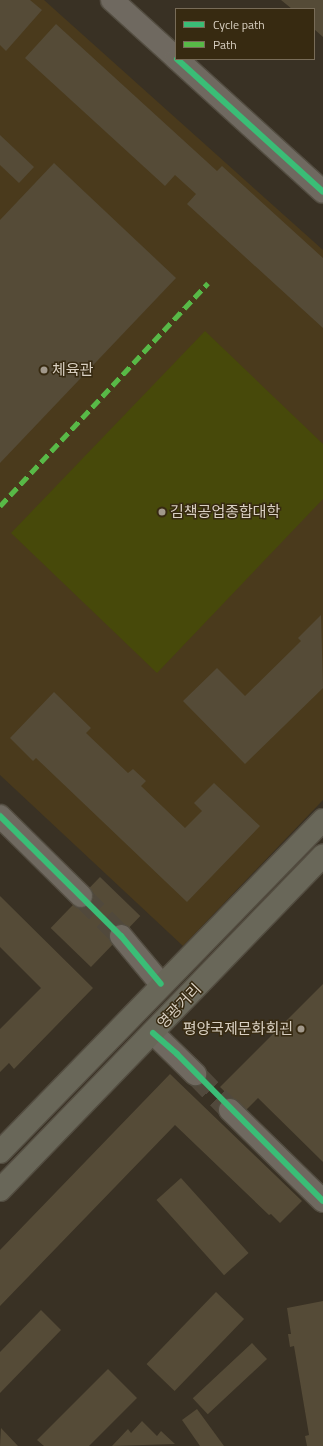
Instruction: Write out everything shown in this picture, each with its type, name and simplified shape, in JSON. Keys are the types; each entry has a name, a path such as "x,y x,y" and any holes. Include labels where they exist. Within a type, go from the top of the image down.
{"main road":[{"name":"영광거리","path":"0,1152 323,820"},
{"name":"영광거리","path":"0,1190 153,1034 323,856"}],"street":[{"path":"112,0 175,56"},
{"path":"179,60 323,192"},
{"path":"0,816 81,896"},
{"path":"121,936 162,984"},
{"path":"153,1034 195,1074"},
{"path":"230,1110 323,1202"}],"shaded area":[{"name":"김책공업종합대학","path":"0,0 44,0 323,250 323,800 183,946 0,775"},
{"path":"205,331 323,444 323,499 157,673 11,533"}],"building":[{"path":"0,0 30,0 42,10 6,51 0,45"},
{"path":"281,0 323,0 323,37 315,30 315,8 291,8"},
{"path":"56,24 217,171 222,166 323,258 323,328 187,204 196,194 175,175 165,186 25,58"},
{"path":"0,135 34,167 19,183 0,165"},
{"name":"체육관","path":"54,163 176,278 0,463 0,220"},
{"path":"321,615 323,688 245,764 183,701 217,668 245,696 301,641 298,638"},
{"path":"54,692 91,728 86,733 128,773 133,769 146,781 141,786 185,828 202,811 194,803 214,783 260,826 187,902 36,758 33,761 10,738"},
{"path":"100,877 140,916 91,967 51,928"},
{"path":"0,896 93,988 14,1069 9,1063 0,1072 0,1029 41,988 0,947"},
{"name":"평양국제문화회괸","path":"323,984 323,1162 258,1098 245,1111 220,1087"},
{"path":"170,1074 302,1201 280,1223 271,1214 269,1215 175,1125 0,1306 0,1250"},
{"path":"181,1178 249,1253 224,1275 156,1200"},
{"path":"216,1292 244,1319 175,1391 147,1364"},
{"path":"323,1301 323,1446 307,1446 305,1436 309,1435 294,1346 290,1347 288,1334 291,1334 287,1308"},
{"path":"41,1310 61,1330 0,1393 0,1352"},
{"path":"252,1343 267,1359 208,1414 193,1398"},
{"path":"108,1369 137,1398 89,1446 44,1446 37,1440"},
{"path":"197,1409 224,1446 200,1446 182,1420"},
{"path":"142,1421 157,1436 161,1431 175,1444 112,1446 128,1429 131,1433"},
{"path":"1,1428 18,1446 0,1446"}],"tunnel":[{"path":"81,896 121,936"},
{"path":"195,1074 230,1110"}],"marked path":[{"path":"0,506 208,283"}],"cycle path":[{"path":"178,60 323,192"},
{"path":"0,816 121,936 161,984"},
{"path":"153,1033 177,1054 323,1201"}],"place":[{"name":"체육관","path":"44,370"},
{"name":"김책공업종합대학","path":"162,512"},
{"name":"평양국제문화회괸","path":"301,1029"}]}
